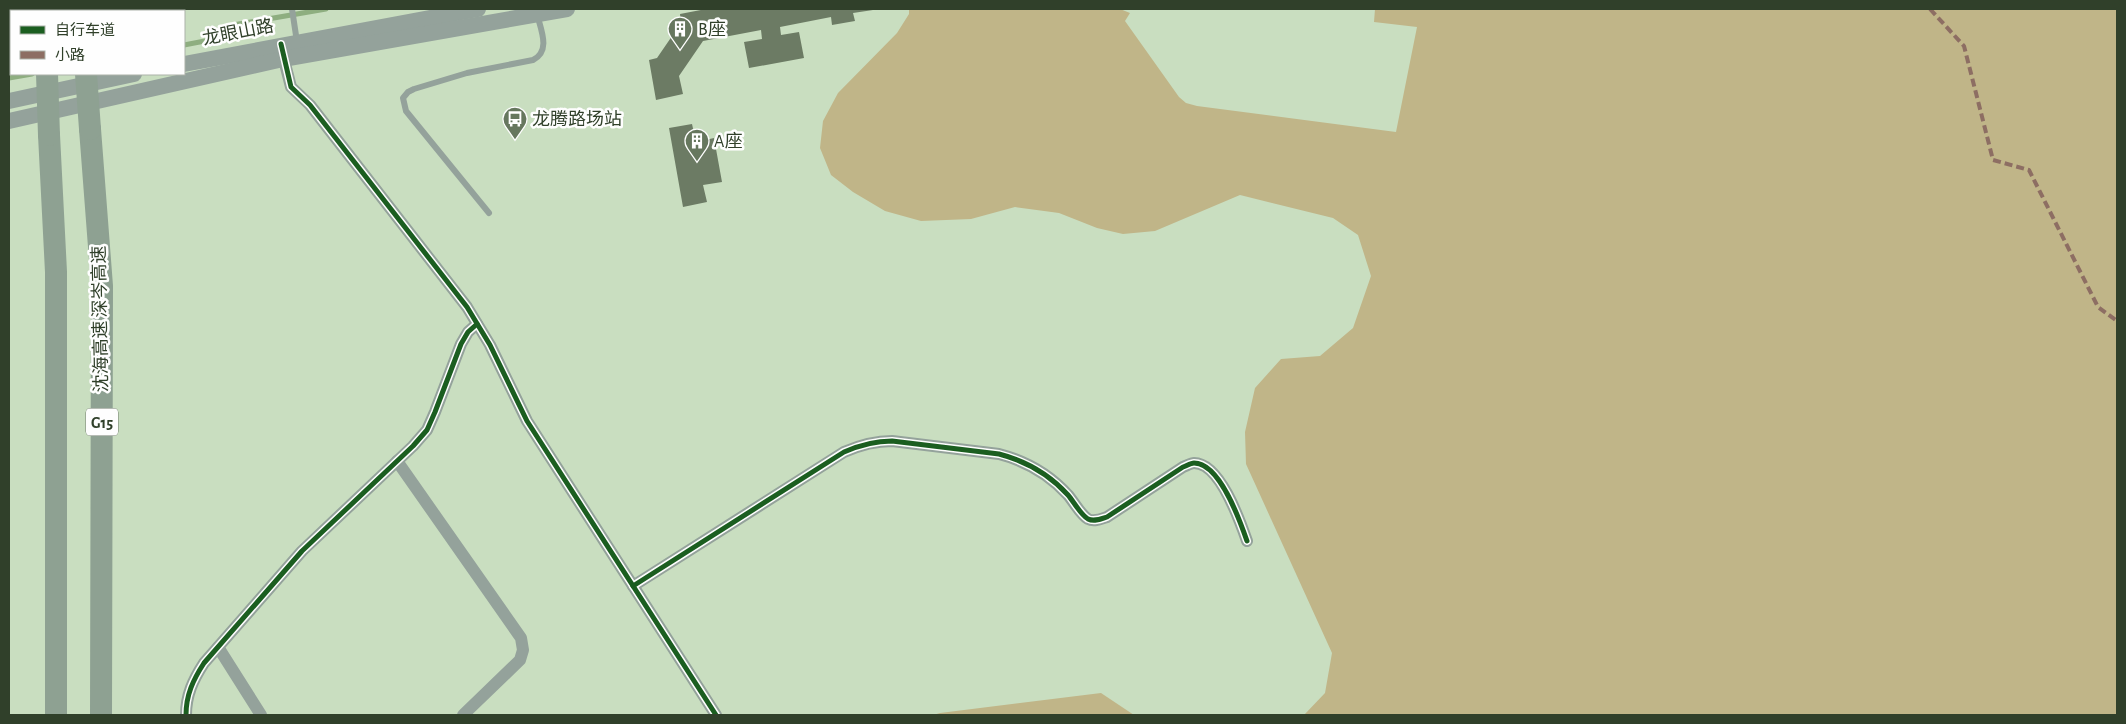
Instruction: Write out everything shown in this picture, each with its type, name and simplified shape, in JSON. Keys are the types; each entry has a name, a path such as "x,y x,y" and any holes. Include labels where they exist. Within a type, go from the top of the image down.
{"highway":[{"path":"47,75 56,272 56,715"},
{"name":"沈海高速 深岑高速","path":"86,75 102,286 101,715"}],"street":[{"name":"龙眼山路","path":"9,121 290,50 478,9"},
{"name":"龙眼山路","path":"185,64 290,50 537,11 567,9"},
{"path":"290,50 288,80 295,92 316,113 449,284 477,324 490,345 527,421 716,715"},
{"path":"9,102 130,75"},
{"path":"186,715 188,693 195,677 218,647 302,551 427,430 461,344 468,332 477,324"},
{"path":"633,586 844,452 874,441 911,443 999,454 1015,458 1046,475 1068,496 1082,514 1088,519 1096,520 1107,517 1183,467 1194,463 1204,467 1213,474 1223,488 1248,541"},
{"path":"397,461 522,638 523,650 520,660 463,715"},
{"path":"218,647 261,715"}],"lane":[{"path":"290,50 294,20 292,9"},
{"path":"489,213 406,111 403,98 408,92 423,86 467,73 533,60 540,56 543,52 544,43 537,11"}],"shaded area":[{"path":"909,9 1120,9 1130,13 1125,21 1179,97 1186,103 1396,132 1417,27 1374,22 1375,9 2117,9 2117,715 1304,715 1325,693 1332,653 1246,464 1245,432 1255,388 1281,359 1320,356 1353,328 1371,276 1358,235 1333,218 1240,195 1155,231 1123,234 1097,228 1059,213 1015,207 971,219 921,221 885,211 853,192 831,175 820,148 823,121 838,93 897,33 909,14"},
{"path":"1101,693 1134,715 933,715 940,713"}],"building":[{"path":"706,9 873,10 853,13 855,21 832,25 831,17 780,27 781,35 799,32 804,58 749,68 744,42 762,39 761,30 703,41 679,76 683,94 656,100 649,60 657,58 681,23 680,14"},
{"name":"A座","path":"692,124 696,142 714,138 722,182 703,185 707,202 683,207 669,128"}],"waterway":[{"path":"185,45 210,40 227,26 326,9"},
{"path":"9,78 26,75"}],"marked path":[{"path":"1930,9 1964,46 1993,160 2029,170 2098,307 2117,321"}],"cycle path":[{"path":"281,44 291,87 310,105 467,307 490,345 527,421 716,715"},
{"path":"186,715 187,701 191,688 204,663 302,551 413,446 427,430 461,344 468,332 477,324"},
{"path":"633,586 844,452 867,444 885,441 999,454 1019,460 1036,469 1061,487 1082,514 1088,519 1093,520 1107,517 1183,467 1194,463 1212,472 1220,482 1228,494 1247,541"}],"place":[{"name":"B座","path":"680,50"},
{"name":"龙腾路场站","path":"515,140"},
{"name":"A座","path":"697,162"}]}
